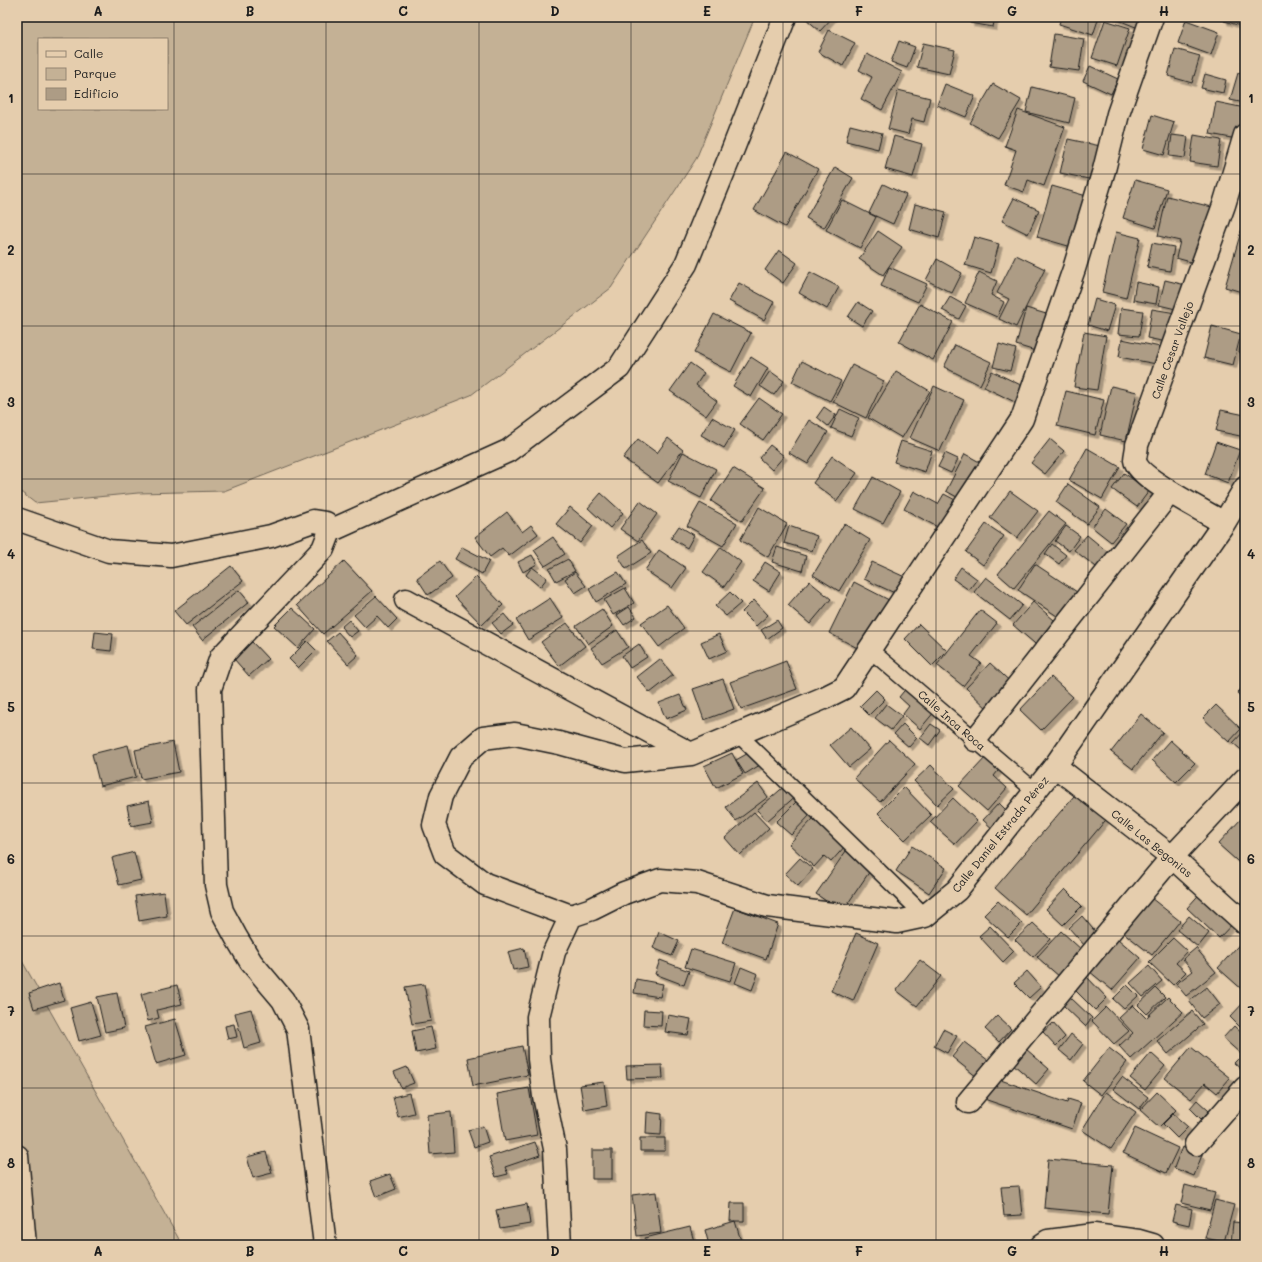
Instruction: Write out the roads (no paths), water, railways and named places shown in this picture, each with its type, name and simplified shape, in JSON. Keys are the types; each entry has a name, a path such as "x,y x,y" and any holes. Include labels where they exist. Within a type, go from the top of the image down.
{"street":[{"path":"330,531 508,451 619,368 686,264 732,154 785,17"},
{"path":"560,1245 555,1149 538,1059 538,1017 554,952 571,916 485,884 445,854 434,826 441,796 461,757 483,738 515,734 560,743 625,761 691,754 824,698 844,688 1022,419 1074,269 1104,170 1118,114 1152,17"},
{"name":"Calle Cesar Vallejo","path":"1224,523 1170,492 1141,471 1135,461 1137,445 1224,205 1245,135"},
{"name":"Calle Daniel Estrada Pérez","path":"571,916 592,909 624,893 660,880 696,883 768,906 897,922 926,916 957,890 1055,766 1224,523 1245,488"},
{"path":"976,740 1170,492"},
{"path":"17,519 110,551 170,556 271,536 313,521 326,523 330,531 324,548 221,657 210,690 216,885 222,911 236,936 251,962 283,1000 298,1029 326,1245"},
{"path":"406,600 691,754"},
{"name":"Calle Las Begonias","path":"1055,766 1172,856 1245,923"},
{"path":"968,1102 1172,856 1245,779"},
{"path":"1196,1144 1245,1088"},
{"path":"17,1156 25,1245"},
{"path":"1042,1245 1048,1240 1094,1235 1139,1241 1153,1245"}],"lane":[{"name":"Calle Inca Roca","path":"870,649 1035,791"},
{"path":"738,734 926,916"}]}
